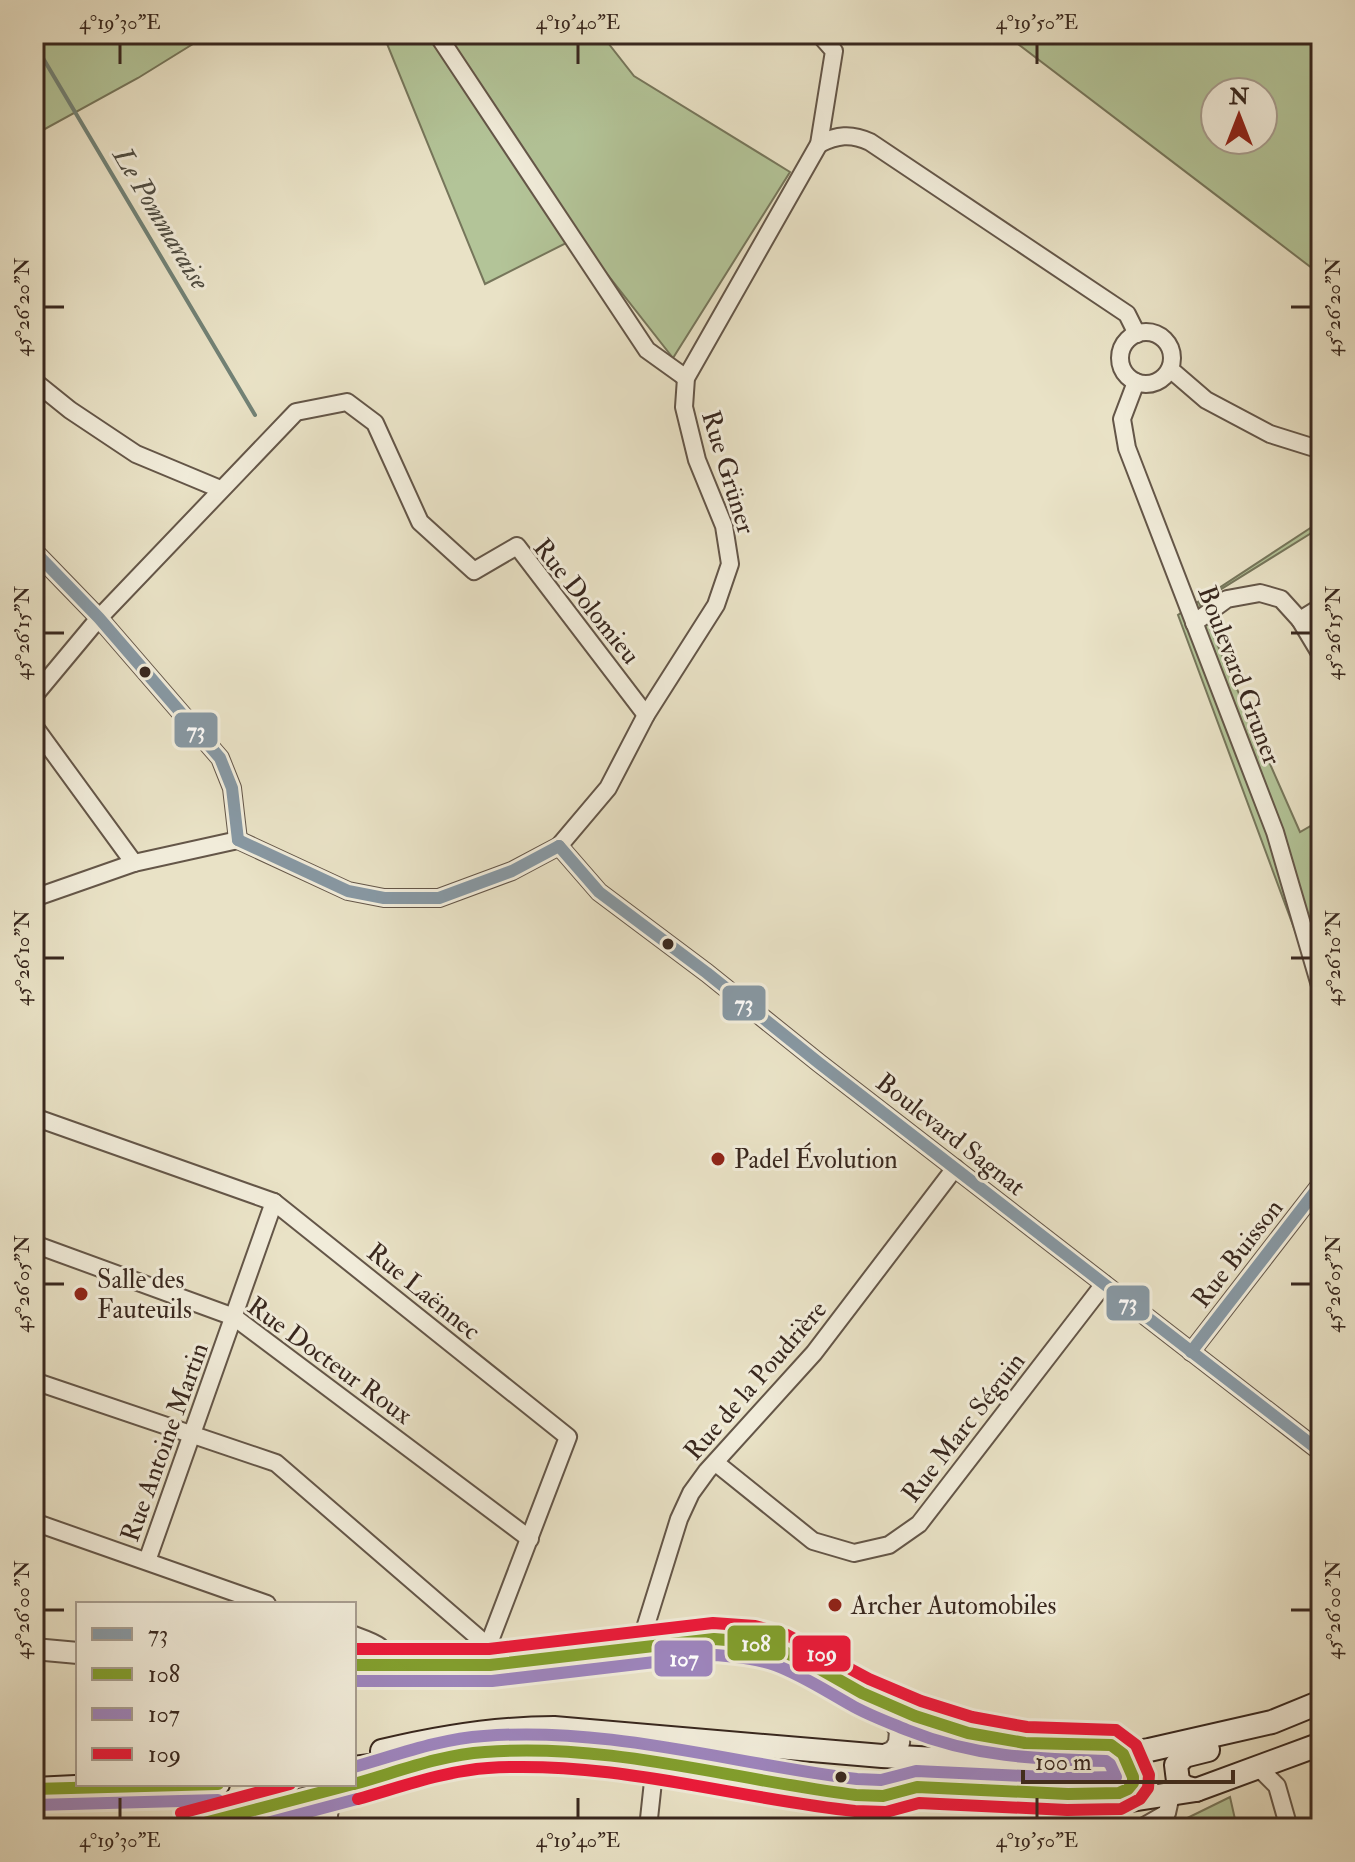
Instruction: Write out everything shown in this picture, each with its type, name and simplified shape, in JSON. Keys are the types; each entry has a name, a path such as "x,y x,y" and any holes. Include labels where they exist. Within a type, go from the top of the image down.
{"main road":[{"path":"356,1757 428,1740 508,1728 554,1728 882,1756 1008,1763 1064,1761 1272,1722 1318,1704"},
{"path":"1196,1790 1178,1781 1176,1765 1184,1756 1276,1730 1318,1704"},
{"path":"356,1768 485,1752 553,1750 655,1763 814,1790 883,1796 1105,1804 1196,1790 1321,1744"},
{"path":"1259,1768 1321,1756"},
{"path":"34,1789 104,1786"}],"street":[{"path":"437,34 647,350 686,378"},
{"name":"Rue Grüner","path":"559,846 608,788 646,715 716,605 730,564 724,526 697,460 684,407 686,378 819,144 834,51 819,34"},
{"path":"819,144 847,135 870,142 1127,314 1137,334"},
{"path":"1154,333 1168,344 1172,360 1170,369 1166,376 1152,384 1136,382 1123,370 1124,345 1137,334 1154,333"},
{"path":"1170,369 1206,400 1270,434 1321,450"},
{"path":"34,381 70,410 136,454 220,489 99,618 34,696"},
{"name":"Boulevard Gruner","path":"1136,382 1122,419 1127,448 1275,832 1321,989"},
{"name":"Rue Dolomieu","path":"220,489 296,412 347,402 375,423 420,522 474,571 517,546 646,715"},
{"path":"34,551 99,618 220,758 232,788 238,840"},
{"path":"1194,623 1227,599 1260,593 1281,599 1300,620 1321,655"},
{"path":"1300,620 1321,607"},
{"path":"34,726 134,863"},
{"path":"34,898 134,863 238,840 348,891 384,898 439,898 512,871 559,846"},
{"name":"Boulevard Sagnat","path":"559,846 599,892 1321,1452"},
{"name":"Rue Laënnec","path":"34,1117 274,1202 568,1437 489,1656"},
{"name":"Rue de la Poudrière","path":"645,1649 646,1625 679,1519 691,1493 814,1353 955,1168"},
{"name":"Rue Buisson","path":"1191,1352 1321,1184"},
{"name":"Rue Antoine Martin","path":"147,1561 274,1202"},
{"name":"Rue Docteur Roux","path":"34,1244 234,1317 530,1539"},
{"name":"Rue Marc Séguin","path":"716,1463 813,1541 854,1553 889,1545 919,1524 1104,1284"},
{"path":"34,1381 276,1463 489,1656"},
{"path":"34,1522 261,1602"},
{"path":"356,1636 378,1643 388,1653 392,1666"},
{"path":"356,1665 392,1666 489,1656 645,1649 714,1639 752,1642 811,1664 862,1693 915,1716 968,1733 1036,1744 1117,1750 1132,1769 1133,1783 1119,1793 1068,1794 917,1787 883,1796"},
{"path":"34,1649 76,1653"},
{"path":"862,1693 894,1720 900,1731 899,1743 894,1751 882,1756"},
{"path":"356,1783 453,1756"},
{"path":"648,1828 655,1763"},
{"path":"1259,1768 1277,1786 1289,1828"},
{"path":"185,1828 347,1786"},
{"path":"327,1828 333,1790"},
{"path":"1141,1828 1167,1813 1171,1795"},
{"path":"1056,1804 1060,1828"}],"green space":[{"path":"34,34 209,34 138,78 34,135"},
{"path":"383,34 601,34 634,76 790,172 673,358 578,237 485,284"},
{"path":"1005,34 1321,34 1321,275"},
{"path":"1321,521 1321,527 1199,603 1300,832 1321,820 1321,1001 1178,615"},
{"path":"1230,1797 1237,1828 1167,1828"}],"waterway":[{"name":"Le Pommaraise","path":"34,43 255,415"}],"transit line":[{"name":"73","path":"34,551 99,618 220,758 232,788 238,840"},
{"name":"73","path":"238,840 348,891 384,898 439,898 512,871 559,846"},
{"name":"73","path":"559,846 599,892 1321,1452"},
{"name":"73","path":"1191,1352 1321,1184"},
{"name":"109","path":"356,1649 489,1649 713,1623 755,1626 787,1635 869,1679 921,1701 972,1717 1027,1727 1116,1730 1136,1745 1149,1775 1148,1788 1140,1799 1121,1809 1067,1810 919,1803 886,1812 855,1811 626,1775 534,1767 455,1772 358,1799"},
{"name":"108","path":"356,1665 490,1665 714,1639 752,1642 811,1664 862,1693 915,1716 968,1733 1025,1743 1111,1745 1123,1754 1133,1777 1128,1789 1119,1793 1068,1794 917,1787 883,1796 856,1795 624,1757 531,1750 452,1757 356,1783"},
{"name":"107","path":"356,1681 492,1681 715,1655 745,1658 785,1669 864,1712 932,1739 1005,1755 1106,1761 1116,1777 1068,1778 916,1771 881,1780 857,1779 625,1741 531,1734 451,1740 356,1766"},
{"name":"108","path":"34,1789 144,1786"},
{"name":"109","path":"181,1813 282,1786"},
{"name":"108","path":"185,1828 345,1786"},
{"name":"107","path":"248,1828 357,1799"},
{"name":"107","path":"34,1805 218,1800"}],"place":[{"name":"Padel Évolution","path":"718,1159"},
{"name":"Salle des Fauteuils","path":"81,1294"},
{"name":"Archer Automobiles","path":"835,1605"}]}
